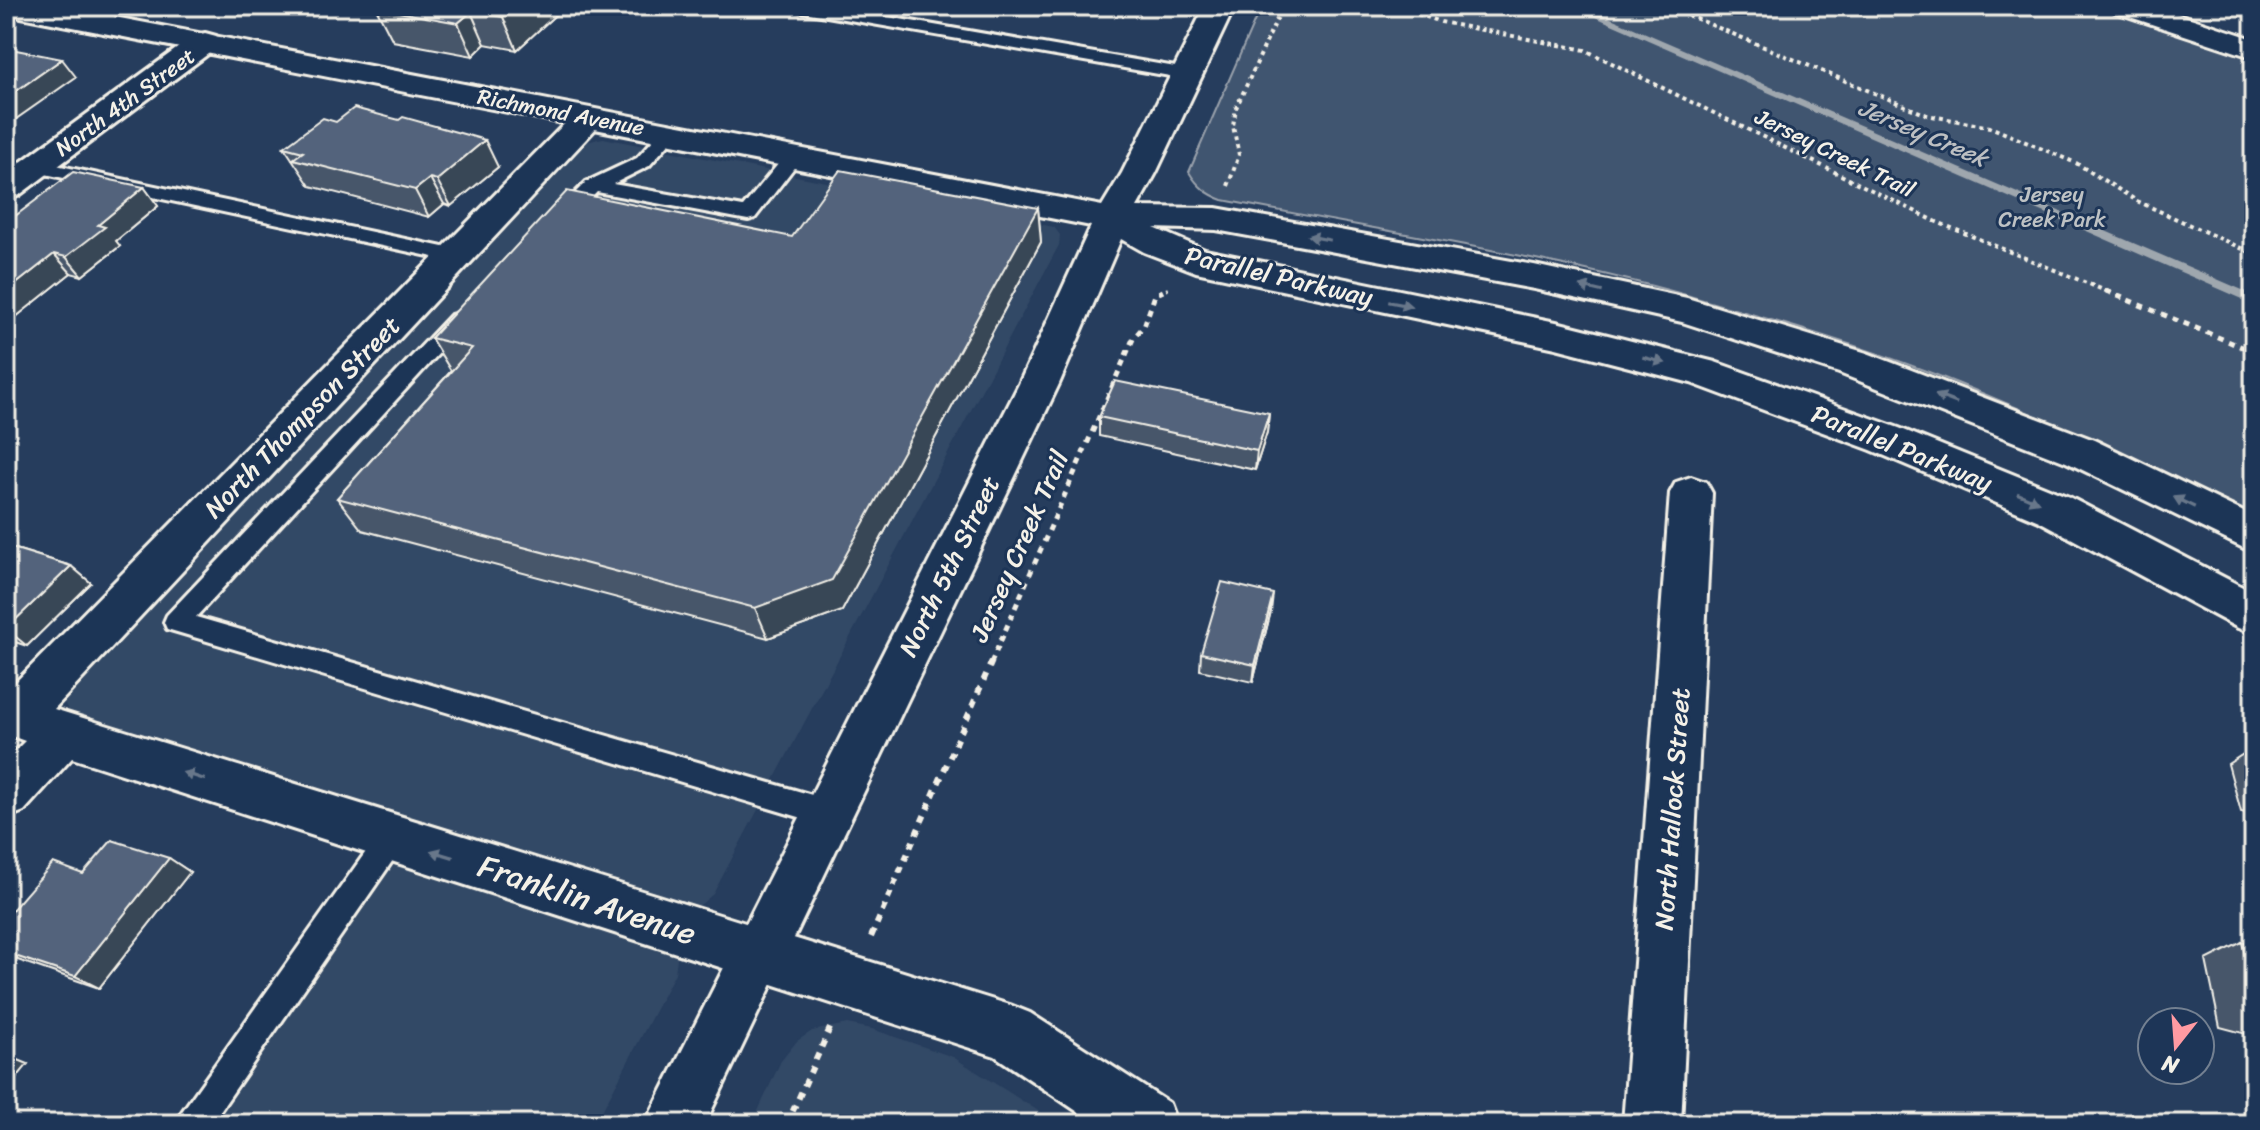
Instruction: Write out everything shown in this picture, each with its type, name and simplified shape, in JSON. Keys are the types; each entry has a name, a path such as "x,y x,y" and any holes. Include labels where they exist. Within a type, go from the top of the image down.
{"street":[{"name":"Richmond Avenue","path":"11,6 98,13 205,42 1112,219"},
{"name":"North 5th Street","path":"674,1124 1039,384 1112,219 1139,173 1220,6"},
{"path":"2125,6 2254,49"},
{"name":"North 4th Street","path":"6,189 205,42"},
{"name":"North Thompson Street","path":"11,715 588,118"},
{"name":"Parallel Parkway","path":"1112,219 1166,216 1216,219 1534,277 1687,311 1853,363 2066,445 2254,536"},
{"name":"Parallel Parkway","path":"1112,219 1157,244 1196,260 1556,335 1701,372 1885,439 2054,509 2254,615"},
{"name":"North Hallock Street","path":"1652,1124 1691,493"},
{"name":"Franklin Avenue","path":"11,715 1010,1033 1148,1124"},
{"path":"6,795 63,734"}],"lane":[{"path":"798,6 1187,74"},
{"path":"539,239 593,186 643,162 669,133"},
{"path":"593,186 748,214 794,156"},
{"path":"37,167 457,256"},
{"path":"475,304 176,622 826,812"},
{"path":"192,1124 392,838"}],"path":[{"path":"1216,219 1239,155 1233,126 1236,108 1283,6"},
{"name":"Jersey Creek Trail","path":"1395,6 1441,22 1585,50 1937,222 2254,352"},
{"path":"1666,6 1927,115 1990,127 2076,163 2137,201 2254,254"},
{"name":"Jersey Creek Trail","path":"787,1124 1133,339 1144,326 1155,295 1165,289 1185,290 1196,260"}],"shaded area":[{"path":"603,138 1054,227 1060,235 1059,245 713,894 700,905 679,906 69,711 63,701 67,684 582,143"},
{"path":"370,849 672,948 677,958 675,973 595,1124 174,1124"},
{"path":"847,1024 872,1029 953,1057 1059,1124 752,1124 781,1061 797,1041 812,1031"}],"green space":[{"name":"Jersey Creek Park","path":"1261,6 2104,6 2254,56 2254,519 2135,461 1975,390 1811,332 1629,280 1455,243 1223,200 1212,195 1199,186 1189,172"}],"building":[{"path":"516,6 503,17 471,12 458,23 376,8"},
{"path":"6,48 62,59 6,98"},
{"path":"354,108 399,120 403,117 485,140 437,180 430,178 415,190 293,159 303,152 284,147 323,118 336,122"},
{"path":"840,170 1038,208 832,580 755,608 337,498 472,348 431,338 567,191 792,237"},
{"path":"73,172 144,187 98,225 105,227 66,257 54,254 6,292 6,223"},
{"path":"1115,381 1269,413 1257,451 1099,417"},
{"path":"6,546 71,566 6,629"},
{"path":"1222,582 1273,594 1255,665 1201,653"},
{"path":"112,840 169,858 75,976 6,953 6,917 53,863 83,874"},
{"path":"2242,942 2254,945 2254,995"}],"waterway":[{"name":"Jersey Creek","path":"1575,6 2254,300"}]}
